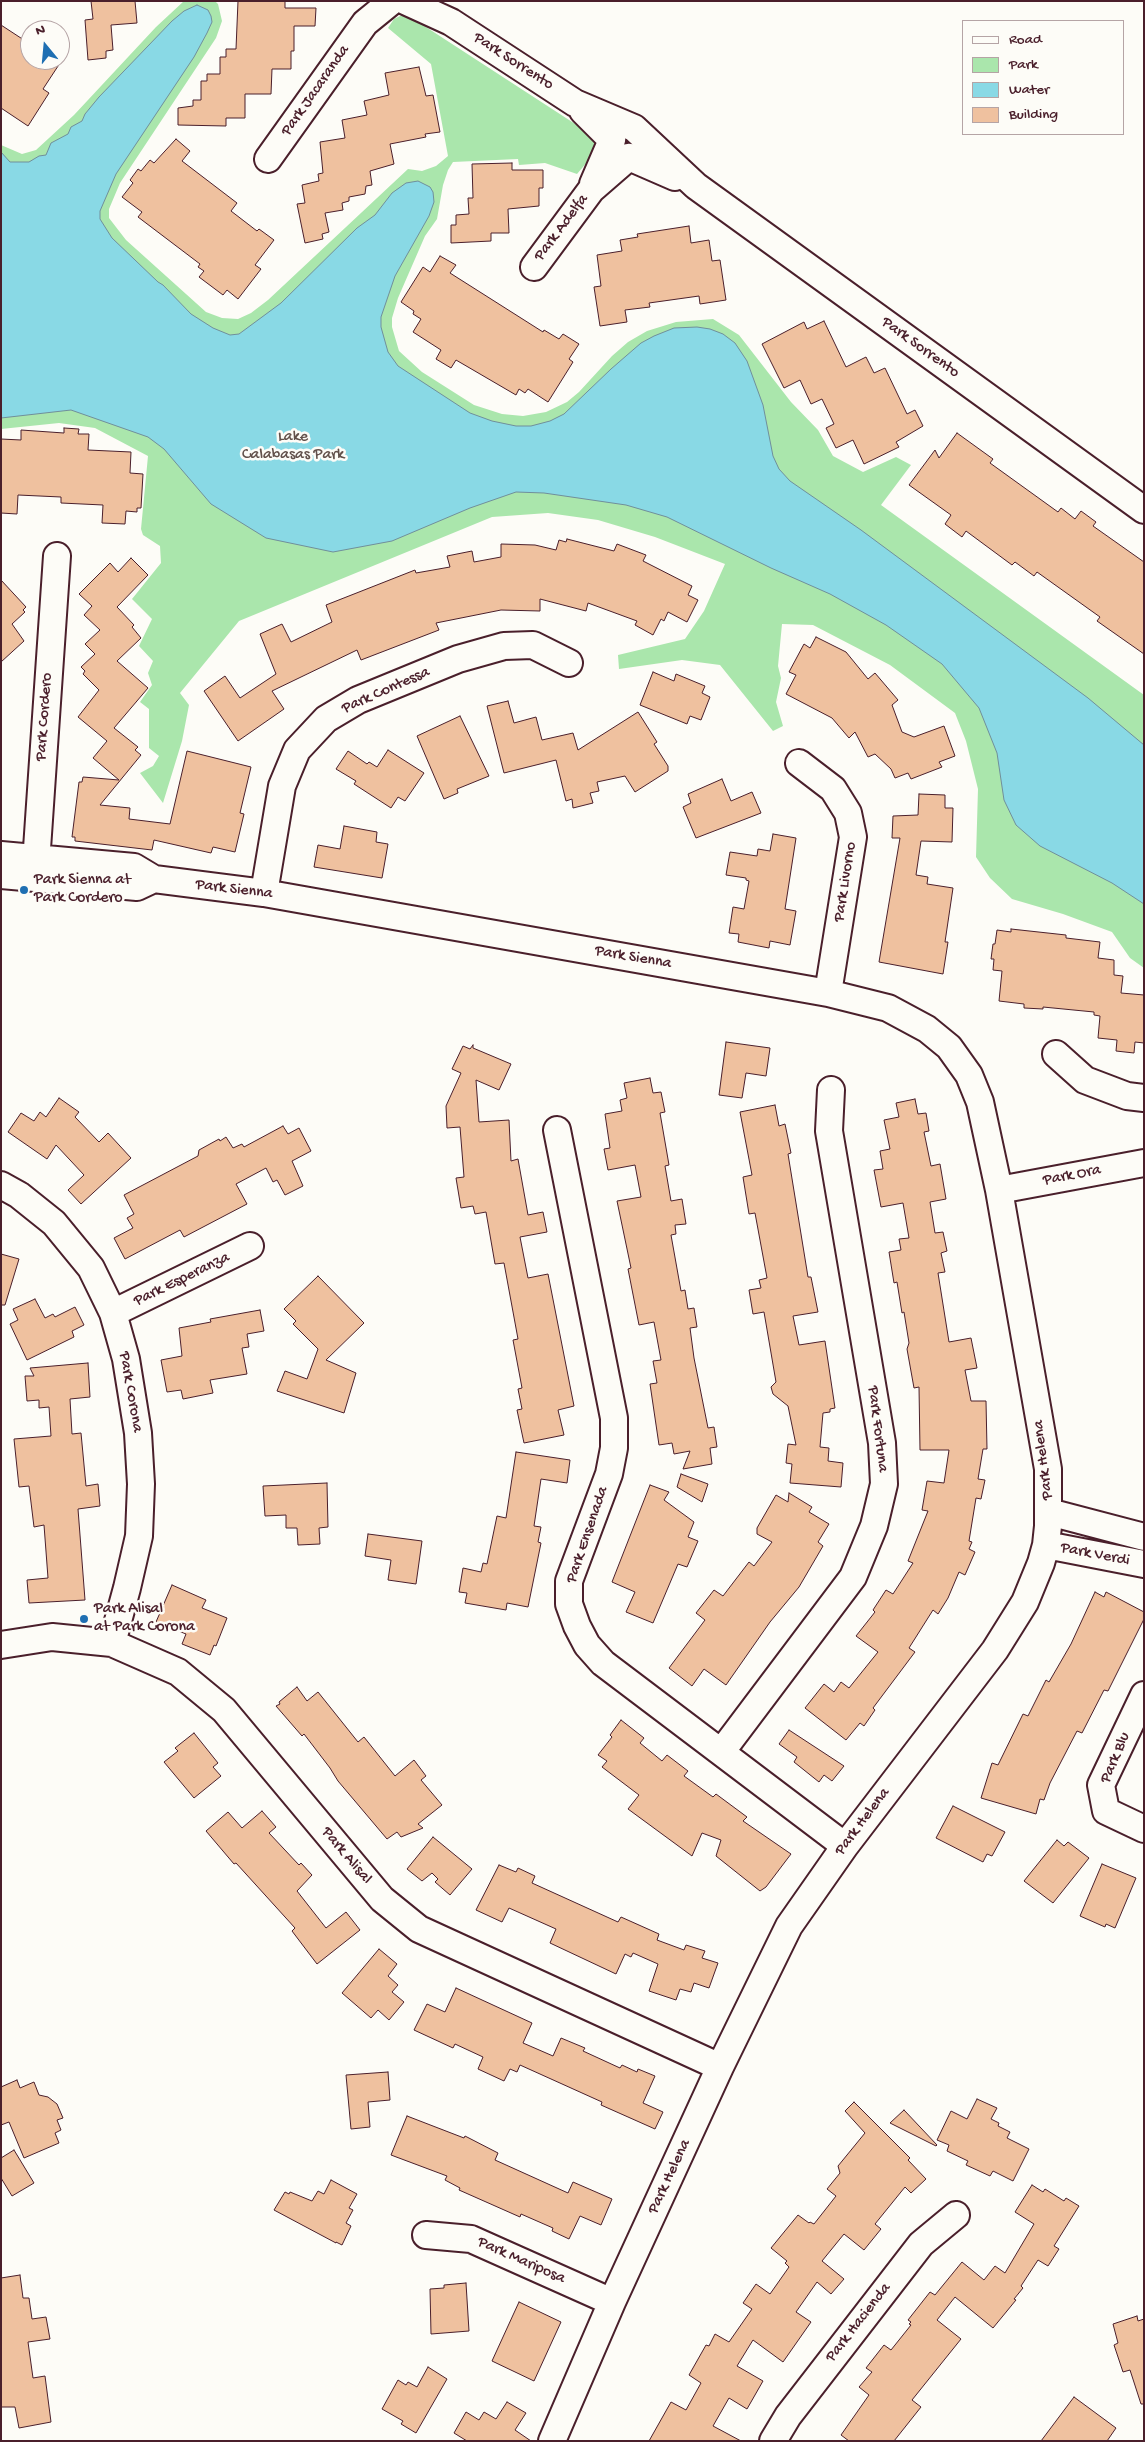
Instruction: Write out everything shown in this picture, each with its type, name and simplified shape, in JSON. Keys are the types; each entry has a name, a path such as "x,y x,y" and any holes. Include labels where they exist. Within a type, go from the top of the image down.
{"street":[{"name":"Park Jacaranda","path":"268,159 369,12 392,1"},
{"name":"Park Sorrento","path":"405,1 451,22 575,103 696,186 1144,510"},
{"name":"Park Sorrento","path":"430,1 451,22"},
{"name":"Park Adelfa","path":"534,267 628,140"},
{"name":"Park Cordero","path":"35,868 57,556"},
{"name":"Park Contessa","path":"264,893 282,786 297,750 326,719 358,700 458,659 504,646 533,645 569,663"},
{"name":"Park Livorno","path":"799,763 833,789 848,813 853,838 828,993"},
{"name":"Park Sienna","path":"1,855 35,868 137,887 154,879 264,893 828,993 888,1008 927,1029 949,1047 969,1075 980,1102 999,1190"},
{"name":"Park Sienna","path":"1,875 35,868"},
{"path":"1056,1054 1085,1080 1127,1096 1144,1098"},
{"name":"Park Fortuna","path":"722,1751 853,1577 874,1526 884,1484 882,1443 829,1131 831,1090"},
{"name":"Park Ensenada","path":"557,1130 614,1418 614,1448 609,1474 569,1581 569,1604 577,1626 587,1644 603,1663 722,1751 845,1846"},
{"name":"Park Ora","path":"999,1190 1144,1163"},
{"name":"Park Corona","path":"1,1185 19,1195 54,1223 91,1268 113,1313 126,1359 138,1433 142,1484 138,1536 127,1588 112,1643"},
{"name":"Park Helena","path":"552,2441 612,2302 720,2067 789,1926 845,1846 995,1650 1025,1602 1046,1545 1049,1512 1048,1470 999,1190"},
{"name":"Park Esperanza","path":"113,1313 250,1246"},
{"name":"Park Verdi","path":"1049,1512 1144,1537"},
{"name":"Park Verdi","path":"1046,1545 1144,1564"},
{"name":"Park Alisal","path":"1,1645 52,1637 112,1643 178,1672 224,1710 382,1899 420,1929 720,2067"},
{"name":"Park Blu","path":"1144,1695 1101,1785 1106,1811 1144,1829"},
{"name":"Park Hacienda","path":"773,2441 788,2416 921,2244 956,2215"},
{"name":"Park Mariposa","path":"426,2235 471,2240 612,2302"}],"green space":[{"name":"Lake Calabasas Park","path":"184,1 215,1 218,4 222,21 216,38 120,183 109,209 109,218 126,240 206,312 222,318 238,319 251,313 268,300 408,169 422,171 436,166 448,156 431,64 388,28 394,19 400,16 409,16 586,131 594,142 594,154 577,174 545,163 519,165 518,159 453,162 443,185 437,219 425,236 398,298 392,318 392,327 399,351 422,372 474,405 502,414 523,416 546,412 567,402 579,392 612,356 628,342 647,331 676,322 713,319 739,335 791,402 818,430 833,456 863,472 896,457 911,465 881,505 1144,695 1144,968 1130,958 1112,932 1063,914 1012,899 990,878 976,857 978,789 966,741 955,713 890,665 813,625 782,624 778,666 781,678 776,702 783,726 773,731 720,665 682,660 619,669 618,655 685,639 704,611 725,564 655,537 598,520 548,513 492,517 239,621 180,693 189,705 182,741 163,803 140,773 153,766 159,756 149,748 149,709 140,702 152,685 148,673 153,661 139,646 152,619 132,599 161,563 160,546 143,535 141,529 148,456 95,428 59,423 1,429 1,145 22,154 36,150 74,115 156,27"}],"water":[{"name":"Lake Calabasas Park","path":"197,5 208,10 211,16 212,22 207,33 194,57 116,174 100,211 100,219 112,238 191,314 213,328 230,335 239,334 281,303 357,228 375,215 392,193 406,183 418,181 430,187 433,192 434,202 429,216 395,276 381,317 381,327 388,352 398,366 470,413 492,421 516,426 531,426 550,421 564,414 641,343 654,336 674,328 697,327 723,334 735,343 747,361 763,405 773,456 779,469 790,481 861,530 1088,698 1144,745 1144,904 1112,883 1040,846 1016,825 1004,800 997,753 979,708 942,664 886,625 830,594 771,568 667,517 626,505 544,493 516,492 470,508 392,541 333,552 266,538 211,504 164,449 148,437 71,410 1,418 1,152 10,162 29,162 39,156 46,155 51,143 68,134 71,127 82,121 85,114 99,97 172,21 184,11"}],"building":[{"path":"91,1 135,1 137,23 111,25 113,50 106,51 106,58 88,60 85,20 93,19"},
{"path":"238,1 285,1 285,8 316,8 315,26 294,26 294,51 291,51 291,69 272,69 271,94 245,94 245,118 226,118 226,126 178,125 178,108 193,106 193,100 201,100 201,81 207,81 207,74 220,74 220,57 226,57 226,49 236,49"},
{"path":"1,25 20,37 20,70 55,70 43,89 49,93 28,126 1,108"},
{"path":"419,67 426,96 433,95 440,132 425,134 426,137 390,144 394,164 370,171 372,185 366,186 365,194 349,197 349,201 342,203 343,210 325,213 329,232 322,234 323,239 305,243 297,204 305,203 302,185 319,181 318,174 323,173 320,142 345,138 342,120 367,115 364,101 389,95 385,73"},
{"path":"176,139 190,151 182,161 237,203 231,211 257,231 259,229 274,240 255,265 261,269 238,299 227,290 223,295 199,277 204,271 198,267 200,264 138,217 142,212 122,197 133,183 130,180 138,169 141,171 150,160 154,163"},
{"path":"512,163 512,170 543,170 543,188 539,188 539,206 508,209 509,233 491,233 491,241 451,243 451,225 456,225 456,215 469,214 468,198 473,198 472,164"},
{"path":"689,226 691,243 709,240 712,261 720,260 726,300 700,304 699,296 649,303 650,307 625,310 627,322 600,326 594,287 601,286 597,255 622,251 620,240 638,237 637,234"},
{"path":"440,256 456,265 450,273 543,332 544,330 559,339 563,334 579,344 569,359 573,362 548,402 528,389 525,393 519,389 516,395 456,360 451,368 436,359 441,350 413,332 421,319 413,314 414,311 401,302 423,267 430,272"},
{"path":"824,321 846,367 866,357 874,373 885,368 907,414 915,410 923,426 896,442 899,447 864,464 853,440 836,448 826,428 834,424 822,399 811,404 800,380 784,388 762,344 804,322 807,329"},
{"path":"64,428 79,429 78,434 89,434 88,450 131,452 130,473 143,474 141,508 137,508 137,512 126,511 125,524 102,523 103,505 61,503 61,497 18,495 17,514 1,513 1,439 21,440 21,430 64,433"},
{"path":"957,433 993,459 990,463 1058,512 1061,508 1075,519 1081,511 1096,522 1093,526 1144,562 1144,654 1097,621 1100,617 1037,572 1034,576 1015,562 1012,565 966,531 962,537 945,524 951,515 909,485 935,450 939,458"},
{"path":"567,539 614,551 617,544 646,555 643,561 692,586 688,595 698,600 687,622 668,612 664,621 661,619 653,635 635,625 637,621 588,603 586,611 540,599 540,611 501,610 436,623 439,630 361,660 357,650 272,691 284,709 238,741 204,691 225,676 240,698 276,674 260,634 282,624 291,642 332,622 326,605 415,570 416,573 450,567 447,556 472,551 474,562 501,557 501,544 535,545 556,550 559,540 566,542"},
{"path":"131,558 148,575 117,607 134,625 132,627 141,638 117,661 148,688 114,728 138,747 135,750 141,755 100,805 130,808 129,819 170,824 187,751 251,767 240,813 244,814 235,852 213,847 211,853 154,840 152,850 75,841 75,837 72,837 79,782 82,782 83,777 119,780 93,758 107,741 78,717 99,690 83,674 85,671 81,667 95,654 85,644 100,630 84,615 92,606 79,594 110,563 118,572"},
{"path":"1,580 26,607 23,610 25,612 12,624 24,641 1,662"},
{"path":"816,637 846,652 868,679 875,673 898,700 892,705 902,732 914,737 944,726 955,756 939,762 942,767 911,779 908,773 895,778 891,769 875,754 868,757 855,732 849,738 832,718 786,694 796,675 789,672 804,644 810,648"},
{"path":"653,672 674,681 676,674 705,686 702,693 710,697 701,720 690,716 687,724 640,705"},
{"path":"508,701 514,723 536,717 542,740 573,733 578,750 638,712 657,742 654,744 668,766 668,771 635,792 625,776 597,782 599,791 590,793 593,803 573,808 572,799 566,801 556,760 504,773 487,706"},
{"path":"460,716 489,776 457,789 458,793 444,799 417,736"},
{"path":"388,750 424,773 405,801 398,797 391,808 354,784 356,781 336,769 348,751 367,764 369,762 377,767"},
{"path":"722,779 731,801 752,792 761,813 696,838 683,807 691,803 688,794"},
{"path":"919,794 945,795 945,808 953,808 952,842 921,841 916,875 928,877 927,884 953,888 945,942 948,942 943,974 879,962 900,838 892,838 893,816 918,815"},
{"path":"344,826 377,832 376,842 388,844 382,878 314,867 318,845 340,849"},
{"path":"773,834 796,838 785,909 796,911 790,945 770,941 769,948 738,942 739,934 729,933 733,907 744,909 749,881 746,878 726,875 730,852 757,856 758,849 770,851"},
{"path":"1011,929 1066,935 1066,938 1100,942 1098,958 1114,960 1114,975 1123,976 1121,993 1144,995 1144,1043 1135,1042 1134,1053 1116,1051 1117,1040 1098,1038 1100,1016 1094,1015 1094,1012 1043,1007 1043,1009 1024,1008 1024,1004 999,1001 1002,971 993,970 994,959 991,959 993,944 995,944 997,930 1011,932"},
{"path":"726,1042 770,1048 766,1076 746,1073 742,1098 719,1095"},
{"path":"473,1045 473,1048 511,1064 499,1090 476,1080 479,1122 509,1120 511,1161 518,1159 528,1215 543,1212 547,1232 520,1237 528,1278 548,1274 574,1406 558,1410 564,1435 524,1443 517,1410 522,1409 518,1389 522,1388 513,1340 518,1339 504,1263 495,1264 486,1212 475,1214 473,1206 461,1208 456,1178 464,1177 460,1127 447,1128 446,1106 461,1073 452,1069 463,1046 470,1049"},
{"path":"650,1078 653,1093 661,1092 665,1112 660,1113 669,1165 665,1166 671,1201 682,1199 686,1224 675,1225 676,1234 671,1235 681,1291 685,1290 688,1309 694,1308 697,1327 690,1328 694,1358 708,1428 714,1427 717,1447 710,1448 712,1464 683,1469 690,1451 674,1454 672,1443 659,1445 650,1384 657,1383 653,1361 661,1360 654,1322 639,1325 628,1269 631,1268 617,1201 641,1197 635,1165 608,1170 604,1149 610,1148 605,1114 622,1111 620,1100 627,1098 624,1083"},
{"path":"59,1098 79,1112 75,1117 99,1142 108,1133 131,1158 81,1204 68,1190 84,1175 56,1145 47,1159 8,1132 21,1113 34,1121 40,1112 46,1117"},
{"path":"915,1099 918,1114 926,1113 929,1131 924,1132 931,1166 940,1164 946,1199 930,1202 935,1233 943,1232 947,1251 941,1253 945,1272 938,1273 949,1342 971,1338 977,1368 965,1370 971,1401 986,1401 987,1449 983,1449 978,1479 985,1480 981,1499 976,1498 969,1541 972,1542 969,1549 975,1552 965,1575 959,1572 948,1598 938,1614 933,1610 909,1648 915,1652 873,1708 875,1710 864,1726 860,1723 846,1740 805,1708 824,1684 834,1692 841,1682 849,1688 878,1652 856,1636 875,1612 873,1610 886,1590 893,1594 913,1563 908,1561 928,1511 922,1510 927,1481 944,1483 949,1450 920,1450 919,1387 914,1388 907,1349 909,1343 904,1312 902,1313 897,1282 894,1283 889,1252 901,1250 899,1239 909,1238 903,1203 881,1207 874,1170 883,1169 880,1151 890,1149 884,1120 899,1117 896,1103"},
{"path":"775,1105 779,1126 785,1124 791,1153 788,1154 808,1277 811,1277 818,1312 793,1316 799,1345 825,1341 835,1408 830,1409 830,1412 823,1413 820,1447 829,1448 828,1461 843,1463 841,1487 790,1483 792,1464 786,1463 788,1444 796,1445 788,1406 773,1394 771,1387 776,1382 764,1312 753,1314 749,1290 761,1288 759,1280 767,1278 755,1213 749,1214 743,1177 752,1175 740,1112"},
{"path":"283,1126 288,1134 299,1128 311,1151 292,1161 303,1186 285,1195 277,1180 273,1182 266,1168 236,1184 247,1204 184,1237 180,1230 125,1259 114,1238 133,1228 127,1218 134,1214 124,1195 198,1156 199,1150 219,1139 220,1141 226,1137 233,1148 242,1144 244,1147"},
{"path":"1,1254 19,1259 5,1305 1,1305"},
{"path":"318,1276 364,1323 326,1360 356,1373 344,1413 277,1391 285,1371 307,1379 318,1349 293,1324 296,1321 284,1309"},
{"path":"35,1299 45,1318 53,1314 55,1317 75,1307 84,1325 72,1331 74,1337 27,1360 10,1324 18,1320 13,1309"},
{"path":"260,1310 264,1331 247,1334 249,1347 242,1348 247,1374 210,1380 213,1393 183,1399 181,1390 167,1392 161,1360 182,1356 179,1328 211,1322 210,1319"},
{"path":"88,1363 90,1397 70,1399 72,1434 81,1433 86,1486 98,1484 100,1506 78,1509 85,1600 29,1603 27,1580 48,1578 44,1525 34,1527 29,1486 19,1487 14,1439 51,1436 49,1407 39,1408 39,1400 27,1401 25,1376 34,1376 30,1368"},
{"path":"516,1452 570,1460 567,1483 541,1479 534,1526 541,1527 538,1542 541,1543 528,1607 507,1603 506,1610 465,1603 467,1593 459,1592 463,1568 481,1572 483,1563 487,1564 497,1516 506,1518"},
{"path":"681,1474 708,1484 702,1502 677,1487"},
{"path":"327,1483 328,1527 319,1528 320,1544 298,1545 297,1528 286,1528 286,1515 265,1516 263,1486"},
{"path":"650,1485 669,1492 664,1500 694,1522 688,1537 698,1541 687,1567 678,1564 653,1623 626,1612 635,1592 612,1582"},
{"path":"789,1493 812,1507 809,1512 829,1524 818,1542 823,1546 799,1587 770,1622 726,1685 704,1669 692,1686 669,1668 705,1620 696,1613 714,1590 723,1596 749,1562 754,1566 772,1542 757,1534 757,1528 776,1495 788,1502"},
{"path":"368,1534 422,1541 416,1584 388,1580 391,1560 365,1556"},
{"path":"172,1585 206,1600 202,1608 227,1618 216,1646 214,1645 210,1655 182,1644 186,1634 156,1622"},
{"path":"1095,1592 1104,1597 1106,1592 1144,1612 1144,1619 1108,1691 1104,1690 1082,1733 1077,1731 1050,1783 1044,1800 1040,1799 1036,1814 981,1798 992,1763 998,1765 1023,1714 1028,1716 1046,1680 1049,1682 1071,1644"},
{"path":"297,1687 307,1701 318,1692 358,1742 364,1737 395,1776 414,1760 426,1776 421,1780 442,1805 418,1824 423,1828 401,1837 397,1832 387,1839 338,1781 304,1734 302,1736 276,1706"},
{"path":"621,1720 644,1738 640,1743 662,1761 667,1755 688,1771 684,1776 713,1797 716,1794 747,1817 743,1821 791,1854 766,1887 760,1891 716,1856 721,1840 702,1833 692,1856 628,1809 639,1795 602,1767 607,1761 598,1755 612,1737 610,1735"},
{"path":"789,1730 844,1766 832,1781 824,1775 819,1782 794,1762 797,1757 779,1744"},
{"path":"194,1733 218,1763 213,1767 221,1776 194,1798 164,1762 178,1751 175,1748"},
{"path":"953,1806 1005,1832 992,1856 987,1854 983,1862 936,1838"},
{"path":"262,1811 276,1827 269,1833 299,1865 301,1863 312,1875 297,1891 326,1928 346,1912 360,1930 317,1964 292,1931 295,1928 236,1863 234,1864 206,1831 228,1812 242,1828"},
{"path":"433,1837 472,1869 450,1895 435,1882 438,1879 432,1873 422,1881 407,1869"},
{"path":"1057,1840 1064,1846 1068,1842 1089,1858 1053,1903 1024,1881"},
{"path":"1102,1864 1136,1878 1115,1928 1106,1924 1105,1927 1080,1916"},
{"path":"499,1865 516,1872 518,1868 535,1876 532,1883 618,1922 621,1917 659,1934 657,1940 684,1950 686,1945 705,1951 702,1958 718,1963 709,1988 694,1983 691,1992 680,1989 676,2000 649,1991 658,1964 633,1953 631,1957 625,1954 616,1974 550,1943 556,1929 509,1908 502,1922 476,1910"},
{"path":"379,1949 397,1964 388,1976 398,1985 392,1992 404,2002 389,2020 378,2010 371,2018 342,1993"},
{"path":"456,1988 532,2023 523,2043 553,2056 561,2038 585,2048 583,2051 620,2068 622,2065 637,2072 638,2069 655,2076 643,2103 663,2112 655,2129 601,2105 602,2102 520,2065 517,2072 510,2069 504,2081 478,2069 483,2057 455,2044 453,2048 414,2030 427,2004 445,2012"},
{"path":"388,2072 390,2100 368,2102 370,2127 351,2129 346,2075"},
{"path":"17,2080 20,2088 34,2082 39,2095 48,2097 57,2104 63,2118 57,2120 61,2130 55,2133 59,2143 24,2158 9,2122 1,2125 1,2087"},
{"path":"977,2099 997,2108 991,2119 999,2123 998,2126 1010,2132 1007,2138 1029,2149 1013,2181 993,2171 990,2176 966,2165 968,2161 947,2151 949,2145 937,2140 951,2111 967,2119"},
{"path":"854,2102 910,2158 908,2160 926,2179 911,2193 905,2187 875,2224 881,2229 864,2250 844,2234 822,2261 844,2279 831,2294 817,2282 796,2312 811,2322 783,2362 753,2340 737,2366 763,2381 747,2409 729,2398 713,2426 741,2441 649,2441 671,2402 686,2410 701,2383 689,2375 706,2345 709,2346 715,2334 729,2342 752,2309 743,2303 756,2284 770,2294 789,2267 785,2263 787,2261 771,2248 798,2215 809,2223 814,2224 836,2196 827,2189 840,2173 838,2166 865,2133 845,2111"},
{"path":"904,2110 937,2145 936,2146 890,2123"},
{"path":"407,2116 464,2138 465,2136 498,2153 495,2160 568,2193 573,2182 612,2199 601,2225 580,2216 569,2239 552,2231 553,2228 521,2214 520,2217 459,2190 460,2188 445,2180 447,2176 391,2155"},
{"path":"14,2150 34,2183 12,2196 1,2178 1,2158"},
{"path":"331,2180 357,2194 349,2208 353,2210 346,2223 351,2226 342,2245 274,2210 285,2192 289,2194 290,2192 312,2201 318,2191 324,2194"},
{"path":"1032,2185 1043,2192 1045,2189 1064,2201 1066,2198 1079,2206 1054,2246 1059,2249 1048,2266 1038,2260 1021,2286 1023,2288 1014,2299 1016,2300 993,2328 955,2297 937,2320 961,2339 912,2400 921,2407 894,2441 849,2441 841,2435 869,2395 859,2387 872,2372 866,2368 884,2345 891,2350 911,2325 909,2324 911,2322 908,2320 930,2292 935,2295 962,2262 984,2280 995,2266 1005,2273 1034,2224 1015,2212"},
{"path":"20,2275 23,2298 29,2298 32,2319 46,2317 50,2339 28,2342 33,2378 45,2376 51,2422 19,2428 15,2407 1,2407 1,2278"},
{"path":"466,2283 469,2331 431,2334 430,2289 444,2288 444,2285"},
{"path":"519,2302 561,2322 534,2381 492,2361"},
{"path":"1137,2316 1138,2321 1144,2319 1144,2404 1141,2404 1130,2370 1123,2372 1114,2345 1118,2343 1113,2324"},
{"path":"428,2367 447,2379 416,2433 401,2424 403,2421 382,2409 398,2380 406,2385 408,2382 417,2387"},
{"path":"1074,2397 1116,2428 1107,2441 1041,2441"},
{"path":"507,2402 526,2413 515,2430 531,2441 467,2441 454,2433 466,2412 479,2420 484,2412 496,2419"}],"place":[{"name":"Park Sienna at Park Cordero","path":"24,890"},
{"name":"Park Alisal at Park Corona","path":"84,1619"}]}
